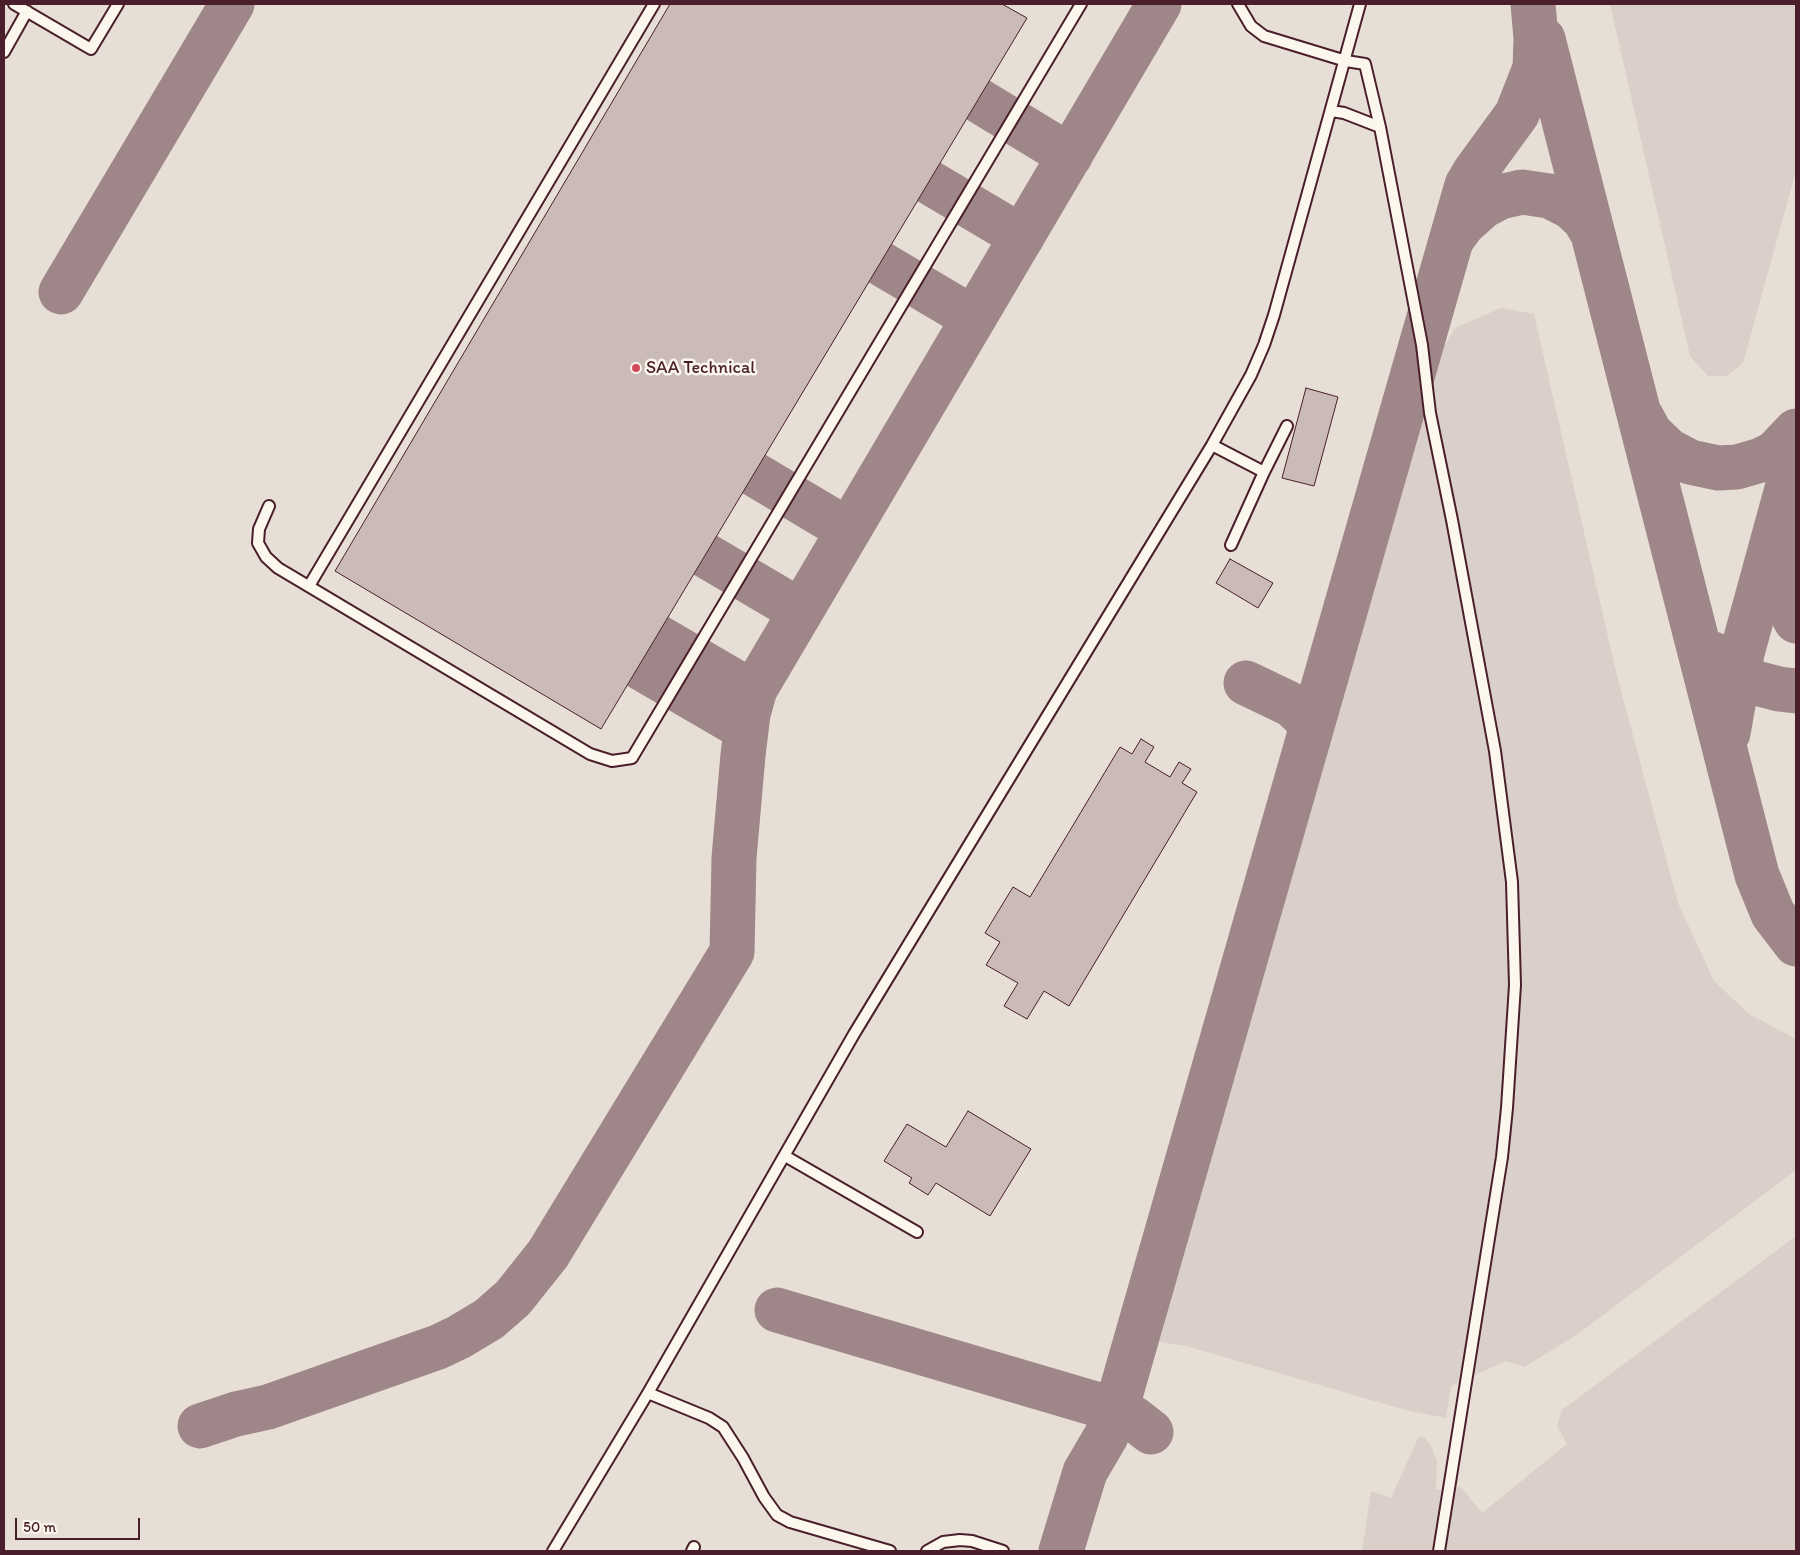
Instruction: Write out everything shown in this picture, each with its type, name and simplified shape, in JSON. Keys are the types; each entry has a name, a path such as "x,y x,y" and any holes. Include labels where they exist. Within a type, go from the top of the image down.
{"lane":[{"path":"14,4 91,49 118,4"},
{"path":"309,586 654,4"},
{"path":"268,506 259,530 258,543 266,558 309,586 590,754 612,761 632,758 1081,4"},
{"path":"1238,4 1251,26 1264,36 1346,61 1366,64 1422,345 1430,413 1495,751 1508,840 1514,924 1514,1029 1502,1157 1439,1551"},
{"path":"553,1551 648,1393 854,1034 1212,445 1251,375 1264,345 1346,61 1360,4"},
{"path":"4,52 27,12"},
{"path":"1331,111 1344,113 1380,127"},
{"path":"1231,545 1287,426"},
{"path":"1212,445 1264,472"},
{"path":"785,1156 917,1232"},
{"path":"648,1393 709,1418 723,1427 743,1458 764,1498 777,1515 790,1522 890,1551"},
{"path":"927,1551 942,1542 960,1540 972,1541 1000,1551"}],"shaded area":[{"path":"4,4 1796,4 1796,1551 4,1551"},
{"path":"1610,4 1796,4 1796,171 1743,363 1727,376 1708,376 1690,356"},
{"path":"1501,308 1534,314 1617,676 1678,903 1714,981 1749,1014 1796,1039 1796,1170 1578,1334 1524,1367 1506,1361 1451,1386 1446,1418 1405,1410 1186,1346 1159,1342 1319,764 1443,348 1455,328"},
{"path":"1796,1236 1796,1551 1362,1551 1371,1491 1391,1498 1419,1436 1425,1438 1431,1446 1437,1461 1436,1489 1451,1492 1460,1486 1482,1513 1567,1444 1557,1426 1562,1410"}],"building":[{"name":"SAA Technical","path":"670,4 1002,4 1027,18 601,729 335,571"},
{"path":"1306,388 1338,397 1314,486 1282,478"},
{"path":"1230,559 1273,583 1258,608 1216,583"},
{"path":"1141,739 1154,747 1145,762 1170,777 1179,762 1191,769 1182,783 1197,792 1069,1006 1044,991 1027,1019 1004,1006 1018,983 986,965 1000,942 985,933 1013,887 1030,897 1120,747 1132,754"},
{"path":"968,1111 1031,1149 990,1216 936,1183 928,1195 909,1183 912,1178 884,1161 907,1124 946,1147"}],"taxiway":[{"path":"61,292 232,4"},
{"path":"200,1426 236,1414 268,1407 438,1347 459,1337 489,1319 513,1298 548,1254 732,952 734,858 743,755 748,714 755,689 1159,4"},
{"path":"1061,1551 1085,1472 1106,1436 1116,1410 1467,185 1517,114 1535,68 1536,38 1533,4"},
{"path":"1543,39 1757,875 1773,914 1796,944"},
{"path":"978,100 1070,156"},
{"path":"929,182 1022,237"},
{"path":"1452,239 1463,224 1483,206 1500,197 1522,192 1549,196 1571,207 1584,219 1593,234"},
{"path":"880,263 973,318"},
{"path":"1641,416 1650,433 1669,451 1690,462 1718,468 1737,467 1761,460 1775,453 1796,431"},
{"path":"1728,733 1742,653 1796,456"},
{"path":"754,474 848,530"},
{"path":"1773,547 1779,589 1796,621"},
{"path":"705,555 800,611"},
{"path":"656,636 754,693"},
{"path":"1713,654 1738,673 1756,683 1796,691"},
{"path":"638,666 746,729"},
{"path":"1246,683 1292,705 1307,719 1310,733"},
{"path":"777,1310 1116,1410 1133,1418 1151,1432"}],"place":[{"name":"SAA Technical","path":"636,368"}]}
